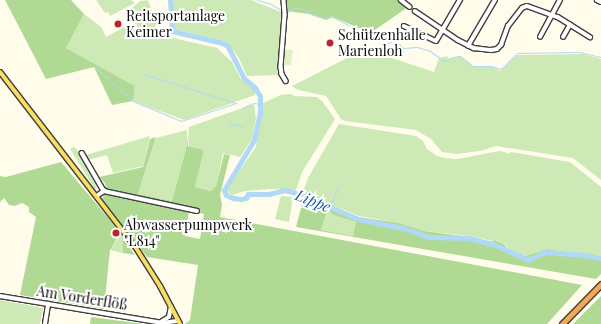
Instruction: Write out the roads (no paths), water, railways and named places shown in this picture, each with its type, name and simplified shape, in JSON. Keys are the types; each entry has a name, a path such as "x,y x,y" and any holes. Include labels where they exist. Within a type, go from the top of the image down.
{"highway":[{"path":"562,324 601,284"}],"main road":[{"path":"0,72 136,248 178,321"}],"street":[{"path":"284,0 285,12 281,67 282,74 286,81"},
{"path":"401,0 410,7"},
{"path":"404,26 436,41 460,0"},
{"path":"468,46 495,0"},
{"path":"540,37 560,0"},
{"path":"597,0 601,2"},
{"path":"415,11 468,46 491,50 498,49 508,26 525,6 532,7 552,15 590,36"},
{"path":"563,37 570,25"},
{"path":"82,153 104,191"},
{"path":"97,196 104,191 197,211"},
{"name":"Am Vorderflöß","path":"0,296 160,322 178,321"},
{"path":"45,324 48,304"},
{"path":"160,322 169,317 171,307"},
{"path":"165,320 178,321"}],"waterway":[{"name":"Lippe","path":"170,0 172,31 227,45 244,78 255,88 260,96 260,112 254,140 224,190 226,195 241,199 246,198 248,194 269,194 285,190 302,195 358,219 407,229 428,237 469,238 495,245 528,260 545,252 585,255 601,258"},
{"path":"257,0 269,3 284,12"},
{"path":"287,12 295,8 307,10 311,14 325,18 331,16 367,35"},
{"path":"370,39 379,39 382,42 387,43 396,41 403,48 417,47 430,51 444,61 460,56 473,66 491,66 501,69 517,53 579,52 601,57"},
{"path":"95,67 133,101 181,121 236,103"},
{"path":"144,74 235,103"},
{"path":"242,108 253,103 260,104"},
{"path":"229,126 234,124 242,127"},
{"path":"330,207 338,186"}],"place":[{"name":"Reitsportanlage Keimer","path":"118,24"},
{"name":"Schützenhalle Marienloh","path":"330,43"},
{"name":"Abwasserpumpwerk \"L814\"","path":"116,233"}]}
